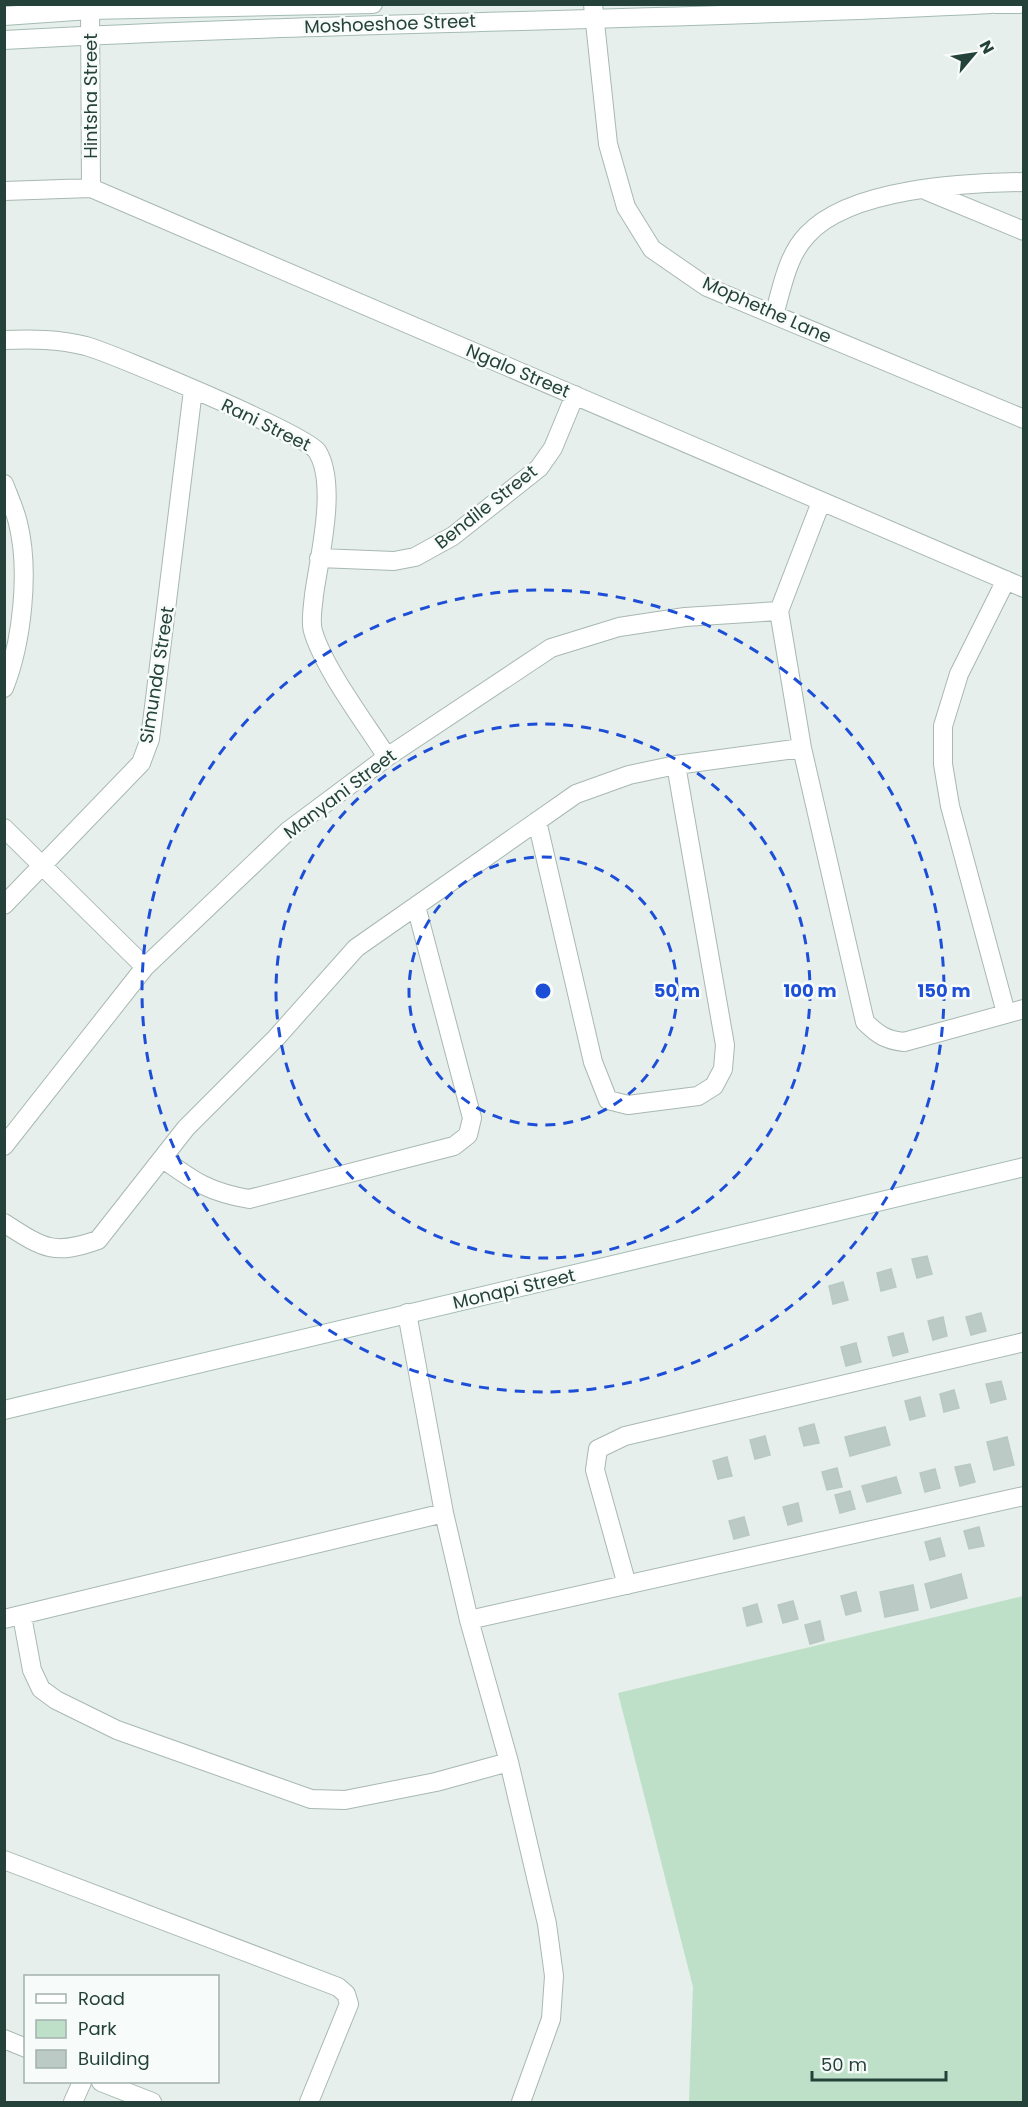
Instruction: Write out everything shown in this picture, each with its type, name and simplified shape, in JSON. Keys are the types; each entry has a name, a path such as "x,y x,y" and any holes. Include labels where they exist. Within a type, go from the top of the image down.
{"street":[{"name":"Moshoeshoe Street","path":"4,16 90,7 373,4"},
{"name":"Moshoeshoe Street","path":"4,40 593,11 775,15 993,4 1018,5"},
{"name":"Hintsha Street","path":"90,7 91,188"},
{"name":"Mophethe Lane","path":"593,11 608,144 626,207 652,249 707,287 1023,419"},
{"path":"774,315 793,255 807,235 830,216 870,198 925,190 1023,182"},
{"name":"Ngalo Street","path":"4,191 91,188 1023,588"},
{"path":"925,190 1023,231"},
{"name":"Rani Street","path":"4,340 48,339 87,346 277,427 307,441 317,451 327,485 312,630 325,658 387,757"},
{"name":"Simunda Street","path":"4,905 141,763 150,740 193,390"},
{"name":"Bendile Street","path":"319,558 394,561 414,557 435,548 539,468 553,448 575,395"},
{"path":"4,484 18,522 23,570 15,661 4,688"},
{"path":"821,502 779,611 802,748 865,1022 877,1035 887,1040 904,1042 1015,1011 950,806 943,764 943,726 959,674 1006,580"},
{"name":"Manyani Street","path":"4,1146 145,967 288,831 387,757 551,648 619,627 685,617 779,611"},
{"path":"4,1223 26,1237 57,1250 76,1248 98,1240 186,1128 276,1038 356,948 576,794 628,775 676,765 802,748"},
{"path":"537,821 593,1062 600,1085 608,1100 628,1105 698,1096 714,1086 719,1077 723,1069 725,1045 676,765"},
{"path":"4,828 145,967"},
{"path":"163,1160 200,1186 249,1199 454,1146 468,1135 472,1118 416,906"},
{"name":"Monapi Street","path":"4,1410 1023,1167"},
{"path":"407,1313 444,1513 469,1620 509,1762 547,1924 554,1976 551,2019 521,2103"},
{"path":"627,1585 595,1470 598,1449 625,1436 1023,1342"},
{"path":"469,1620 1023,1496"},
{"path":"444,1513 13,1618 41,1689 56,1700 117,1730 311,1798 345,1800 436,1782 509,1762"},
{"path":"4,1860 338,1987 346,1994 349,2004 309,2103"},
{"path":"4,2039 24,2048"},
{"path":"73,2103 82,2083"},
{"path":"103,2083 152,2103"}],"green space":[{"path":"1023,1596 1023,2102 689,2102 693,1987 618,1693"}],"building":[{"path":"927,1256 932,1274 917,1278 912,1259"},
{"path":"891,1269 896,1287 881,1291 877,1273"},
{"path":"843,1282 848,1300 833,1304 829,1286"},
{"path":"981,1313 986,1331 971,1335 966,1317"},
{"path":"943,1317 947,1336 933,1340 928,1321"},
{"path":"903,1333 908,1352 893,1356 888,1337"},
{"path":"856,1343 861,1362 846,1366 841,1347"},
{"path":"1001,1381 1006,1399 991,1403 986,1384"},
{"path":"954,1390 959,1408 944,1412 940,1394"},
{"path":"920,1397 925,1416 910,1420 905,1401"},
{"path":"814,1424 819,1443 804,1446 799,1428"},
{"path":"885,1427 890,1445 850,1456 845,1437"},
{"path":"765,1436 770,1455 755,1459 750,1440"},
{"path":"1007,1437 1014,1465 994,1470 987,1442"},
{"path":"727,1457 732,1476 718,1479 713,1461"},
{"path":"970,1464 975,1482 960,1486 955,1467"},
{"path":"837,1468 842,1487 827,1490 822,1472"},
{"path":"935,1469 940,1488 925,1492 920,1473"},
{"path":"896,1477 901,1493 867,1502 862,1486"},
{"path":"850,1491 855,1509 840,1513 835,1495"},
{"path":"798,1503 802,1521 788,1525 783,1507"},
{"path":"744,1517 749,1535 734,1539 729,1521"},
{"path":"979,1527 984,1546 969,1549 964,1531"},
{"path":"940,1538 945,1556 930,1560 925,1542"},
{"path":"961,1574 967,1598 931,1608 925,1584"},
{"path":"913,1585 918,1610 885,1617 880,1592"},
{"path":"856,1592 861,1611 846,1615 841,1596"},
{"path":"793,1601 798,1619 783,1623 778,1605"},
{"path":"757,1604 762,1622 747,1626 743,1608"},
{"path":"820,1621 824,1640 810,1644 805,1625"}]}
